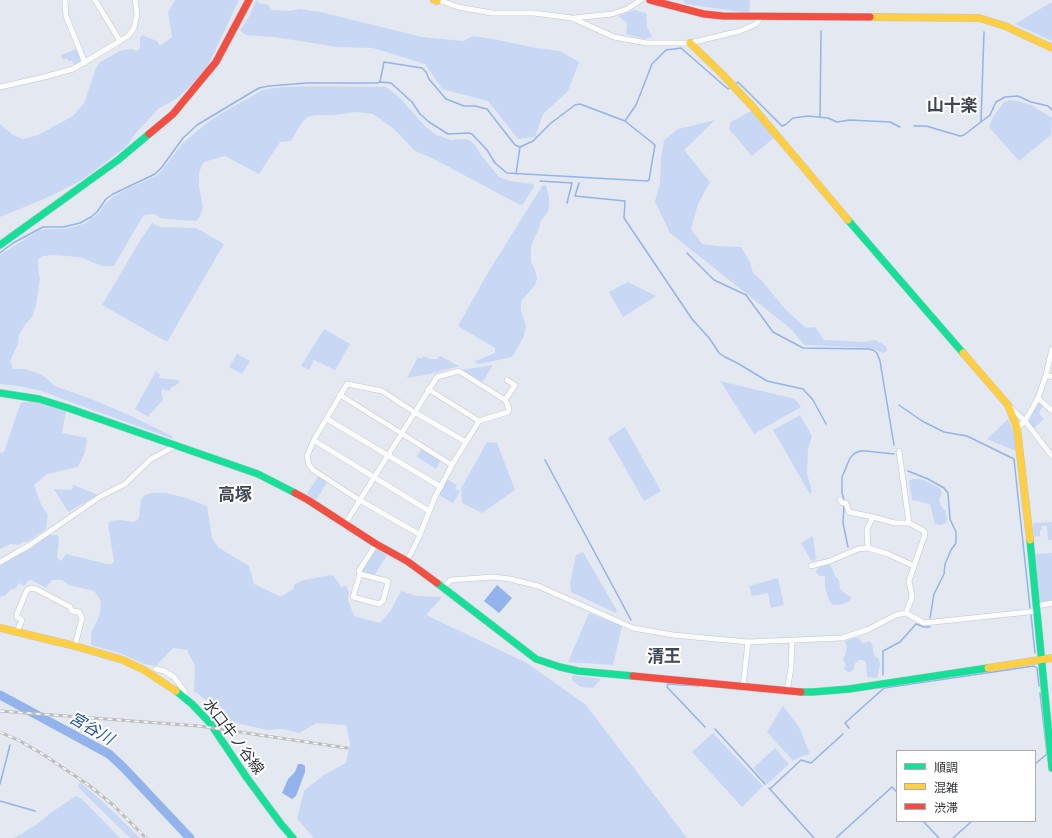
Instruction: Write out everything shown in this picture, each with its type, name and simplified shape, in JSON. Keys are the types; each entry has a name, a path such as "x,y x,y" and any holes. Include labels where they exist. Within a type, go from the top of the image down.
{"street":[{"path":"66,0 66,16 85,63"},
{"path":"95,0 120,41"},
{"path":"0,87 62,73 85,63 128,36 134,28 137,14 135,0"},
{"path":"0,245 118,160 173,114 216,62 249,0"},
{"path":"436,0 492,13 553,14 572,18 614,37 647,43 690,43 740,31 756,24 761,17"},
{"path":"572,18 612,14 627,9 641,0"},
{"path":"655,1 704,14 761,17 980,18 1005,26 1052,48"},
{"path":"690,43 752,106 839,210 1008,405 1024,421 1052,456"},
{"path":"1017,428 1024,421 1038,398 1046,375 1052,349"},
{"path":"345,524 361,501 428,389 437,377 459,371 505,400 509,410 508,412 480,421 452,465 429,511 419,537 407,561"},
{"path":"1046,375 1052,378"},
{"path":"505,400 515,385 507,380"},
{"path":"419,534 361,501 313,470 309,465 308,456 315,441 347,384 382,390 414,412 466,442"},
{"path":"428,389 480,421"},
{"path":"0,393 39,399 68,408 258,474 308,500 376,544 407,561 536,659 560,667 578,671 787,691 813,692 848,689 1052,658"},
{"path":"340,395 452,465"},
{"path":"1038,398 1052,411"},
{"path":"1008,405 1017,428 1038,609 1042,660 1050,719 1052,768"},
{"path":"327,419 441,487"},
{"path":"315,441 429,511"},
{"path":"0,562 30,545 101,496 125,484 151,459 175,446"},
{"path":"899,452 909,523"},
{"path":"840,500 842,503 846,503 849,512 895,523 909,523 924,530 925,534 909,581 912,600 906,613"},
{"path":"868,548 867,529 873,517"},
{"path":"360,574 387,580 388,582 383,601 379,604 353,597 360,574 359,571 376,544"},
{"path":"811,566 830,561 858,549 868,548 888,554 914,566"},
{"path":"443,587 451,580 493,577 510,579 538,586 633,628 672,635 748,642 842,638 867,630 896,615 906,613 924,623 1038,609 1052,603"},
{"path":"17,632 22,620 17,617 17,614 27,590 31,588 36,589 70,607 72,611 79,612 82,618 75,646"},
{"name":"水口牛ノ谷線","path":"0,628 117,658 140,668 171,687 185,698 210,723 252,784 293,838"},
{"path":"787,691 791,668 792,640"},
{"path":"743,687 748,642"},
{"path":"156,669 164,671 174,677 185,692 185,698"}],"shaded area":[{"path":"175,0 239,0 206,70 179,97 158,109 136,133 126,147 82,180 51,196 0,217 0,124 13,135 23,139 38,135 73,116 84,103 96,68 100,62 122,50 133,49 136,51 140,49 140,38 142,35 157,41 160,46 172,37 168,12"},
{"path":"256,0 261,4 267,4 272,10 289,11 300,9 321,12 422,37 463,41 473,36 560,51 579,62 568,91 543,114 535,137 518,139 488,101 442,89 425,64 373,48 337,47 274,37 245,35 240,30 250,15"},
{"path":"683,0 750,0 749,13 685,4"},
{"path":"1052,2 1052,41 1015,24"},
{"path":"634,10 646,13 647,27 652,37 644,39 626,34 627,23 618,16"},
{"path":"77,49 81,62 74,65 72,60 68,61 67,58 63,60 61,55"},
{"path":"282,87 386,87 398,96 426,127 437,135 451,140 469,140 475,145 499,177 510,181 533,184 534,187 523,204 520,205 434,159 415,151 394,129 373,114 357,112 307,117 300,125 291,141 280,142 259,174 225,156 204,162 199,174 199,187 203,207 200,216 196,221 160,218 155,214 143,216 114,266 102,266 79,257 54,255 42,256 38,260 40,279 36,305 32,317 24,326 19,335 18,344 10,361 13,369 25,369 37,373 45,377 55,386 129,415 172,436 173,439 38,390 0,384 0,255 38,231 45,229 74,227 86,223 100,212 104,205 114,196 158,175 182,144 207,123 263,90"},
{"path":"1010,100 1033,106 1052,118 1051,135 1019,161 989,127 993,117 1004,102"},
{"path":"751,111 775,137 752,156 729,129 731,122"},
{"path":"715,120 684,150 710,182 698,204 691,229 702,244 741,247 750,262 753,273 762,281 787,311 806,328 815,327 824,340 864,342 875,340 886,346 887,351 883,353 871,348 804,345 791,329 670,233 655,201 660,183 661,159 664,140 678,129"},
{"path":"546,185 549,198 549,208 540,222 540,226 531,246 531,262 537,278 535,285 521,303 521,310 526,327 523,338 512,357 479,364 474,362 495,353 495,348 458,326 486,276 542,186"},
{"path":"152,223 161,227 196,228 224,244 167,342 102,305"},
{"path":"628,282 656,296 623,317 609,292"},
{"path":"324,329 350,344 335,370 314,360 309,370 301,366"},
{"path":"237,354 250,361 242,374 229,367"},
{"path":"423,356 430,359 437,359 440,356 459,366 430,374 407,378 418,357 422,359"},
{"path":"493,365 482,383 461,370"},
{"path":"156,371 160,375 159,378 178,380 179,383 172,387 169,391 163,389 161,391 163,400 149,415 149,417 135,409"},
{"path":"720,381 795,399 801,407 754,434"},
{"path":"21,402 36,402 66,411 62,433 87,438 85,452 78,467 47,474 34,485 41,504 48,515 46,529 27,542 23,542 18,545 11,544 0,549 0,453 4,452"},
{"path":"1038,403 1043,405 1039,413 1044,419 1033,429 1027,420"},
{"path":"800,415 812,436 808,449 807,474 812,491 810,494 773,430"},
{"path":"1008,419 1014,433 1016,451 987,439"},
{"path":"625,427 661,491 644,501 608,438"},
{"path":"487,442 497,443 515,490 482,513 462,503 461,489"},
{"path":"422,448 441,460 436,469 417,457"},
{"path":"319,475 328,481 316,500 307,494"},
{"path":"447,479 457,485 455,489 460,491 453,503 439,495"},
{"path":"913,479 921,479 940,488 942,493 939,500 941,506 945,510 947,519 946,523 940,525 935,524 930,504 912,500 909,481"},
{"path":"74,485 98,495 68,512 54,489 71,490"},
{"path":"152,493 165,493 183,497 207,506 212,538 219,548 249,566 254,584 279,596 282,596 293,589 295,584 304,580 331,575 334,576 341,587 346,586 349,592 348,600 354,616 380,623 391,610 401,591 417,596 442,597 426,615 527,663 586,705 687,838 314,838 297,819 304,791 322,776 346,763 350,743 346,725 317,723 299,733 283,729 267,730 228,721 213,705 194,691 195,666 187,650 173,648 156,666 144,664 119,653 91,645 91,633 100,614 101,601 94,591 69,585 62,580 52,580 46,588 31,580 24,586 19,583 16,588 0,597 0,565 48,535 57,535 59,538 57,558 61,561 66,554 112,564 114,561 108,524 110,521 120,520 134,522 137,520 139,518 141,499 145,495"},
{"path":"1052,522 1052,540 1048,540 1047,526 1041,526 1042,530 1040,530 1040,536 1034,537 1033,523"},
{"path":"813,536 816,559 814,561 811,560 801,543"},
{"path":"377,548 387,555 374,576 363,574 362,569"},
{"path":"583,552 617,611 616,613 571,592 570,584 576,555"},
{"path":"1052,553 1052,600 1040,604 1035,554"},
{"path":"829,564 832,568 835,576 839,580 840,589 851,597 848,602 833,605 829,600 825,588 825,576 820,576 816,573 821,565"},
{"path":"778,578 784,605 771,608 768,593 752,596 749,586"},
{"path":"589,613 622,626 613,665 568,662"},
{"path":"853,638 859,638 861,642 865,643 869,641 872,644 874,655 879,659 880,665 877,678 868,677 866,662 863,660 859,660 855,663 853,671 848,672 844,669 846,663 843,659 847,647 845,641"},
{"path":"572,675 601,679 593,688 581,687 572,680"},
{"path":"783,706 799,727 810,754 793,761 767,732"},
{"path":"713,733 763,786 742,807 692,752"},
{"path":"775,748 789,764 767,784 753,768"},
{"path":"80,782 140,838 130,838 78,787"},
{"path":"76,796 82,799 120,838 14,838 36,825 49,814"}],"water":[{"path":"497,585 512,598 499,613 484,601"},
{"path":"298,764 305,766 305,772 296,796 292,799 282,793 288,779 295,772"}],"waterway":[{"path":"820,117 821,31"},
{"path":"981,122 984,32"},
{"path":"0,253 13,243 43,227 63,227 80,223 91,217 97,212 106,199 113,194 155,174 162,167 183,138 197,125 259,88 307,83 377,83 380,82 384,62 422,68 446,99 464,106 475,106 487,109 515,145 520,147 533,141 551,123 575,105 580,104 625,121 636,105 652,64 666,50 681,48 728,89 731,87"},
{"path":"380,82 391,83 412,102 420,114 429,122 448,134 472,134 487,150 495,163 507,173 647,181 649,180 655,145 625,121"},
{"path":"735,85 738,82 782,126 793,118 808,116 828,118 837,122 850,120 890,122 900,127"},
{"path":"914,126 926,126 960,136 964,135 990,115 996,102 1005,97 1018,96 1031,102 1048,106 1052,110"},
{"path":"516,174 520,147"},
{"path":"540,181 572,183 567,203"},
{"path":"579,183 575,196 625,201 624,218 692,319 710,339 719,353 767,381 803,389 813,400 826,424"},
{"path":"687,253 714,280 746,295 773,332 803,348 869,349 877,353 880,361 894,445"},
{"path":"899,405 922,421 944,432 967,436 1014,459 1030,608"},
{"path":"844,500 842,493 842,477 850,458 855,453 866,451 894,454"},
{"path":"545,460 631,620"},
{"path":"908,471 928,479 944,488 948,493 950,519 956,532 956,543 951,550 945,564 944,574 934,594 930,618"},
{"path":"844,505 843,523 848,547"},
{"path":"1031,615 1035,653"},
{"path":"883,675 883,651 900,642 916,624 924,627 930,627"},
{"path":"849,728 845,723 884,688 1034,666 1037,668 1039,686"},
{"path":"699,686 668,684 667,687 705,727"},
{"path":"1036,763 1047,754 1040,693"},
{"name":"宮谷川","path":"0,695 109,754 190,838"},
{"path":"715,729 765,784"},
{"path":"770,789 801,760 811,763 843,734"},
{"path":"0,784 10,745"},
{"path":"836,838 892,787 896,791"},
{"path":"769,788 814,838"},
{"path":"0,801 35,811"},
{"path":"924,822 939,838"},
{"path":"953,838 971,822"}],"railway":[{"path":"0,711 199,726 347,748"},
{"path":"0,732 20,741 44,755 90,786 113,805 146,838"}],"traffic: fast":[{"path":"0,245 118,160 149,134"},
{"path":"848,220 963,353"},
{"path":"0,393 39,399 68,408 258,474 295,493"},
{"path":"1030,540 1052,768"},
{"path":"437,583 536,659 578,671 633,676"},
{"path":"801,692 849,689 988,668"},
{"path":"176,691 192,704 210,723 247,778 293,838"}],"traffic: slow":[{"path":"870,17 979,18 1005,26 1052,48"},
{"path":"690,43 752,106 848,220"},
{"path":"963,353 1008,405 1017,428 1030,540"},
{"path":"0,628 75,646 123,660 144,670 176,691"},
{"path":"988,668 1052,658"}],"traffic: jam":[{"path":"149,134 173,114 216,62 249,0"},
{"path":"650,0 704,14 723,16 870,17"},
{"path":"295,493 376,544 407,561 437,583"},
{"path":"633,676 801,692"}],"district":[{"name":"山十楽","path":"952,106"},
{"name":"高塚","path":"235,495"},
{"name":"清王","path":"664,657"}]}
